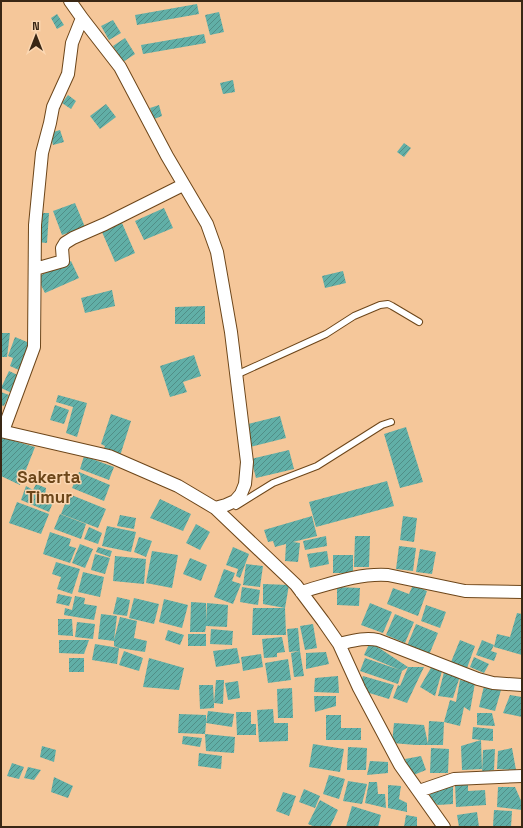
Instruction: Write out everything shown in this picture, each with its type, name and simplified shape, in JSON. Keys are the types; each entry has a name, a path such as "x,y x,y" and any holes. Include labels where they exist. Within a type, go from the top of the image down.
{"street":[{"path":"70,1 120,67 183,185 207,224 217,252 231,332 247,462 245,484 241,494 235,501 220,507"},
{"path":"82,18 72,44 68,74 53,107 42,153 35,225 36,269 34,346 2,431 109,456 178,486 220,507 296,585 339,644 359,688 400,765 444,827"},
{"path":"36,269 63,261 62,248 65,243 73,238 105,224 183,185"},
{"path":"301,592 355,577 379,574 464,591 522,592"},
{"path":"339,644 370,638 478,679 493,683 522,685"},
{"path":"419,791 454,779 522,776"}],"lane":[{"path":"236,375 326,334 354,316 380,305 388,304 419,322"},
{"path":"220,507 232,508 273,483 316,466 382,425 391,422"}],"building":[{"path":"197,4 199,14 137,25 135,15"},
{"path":"219,12 224,32 210,35 205,15"},
{"path":"57,14 64,25 57,29 51,18"},
{"path":"113,20 121,33 109,40 101,26"},
{"path":"204,34 206,43 143,54 141,45"},
{"path":"125,38 135,54 123,62 113,46"},
{"path":"233,80 235,92 223,94 220,83"},
{"path":"68,95 76,101 71,109 62,103"},
{"path":"106,104 116,117 100,129 90,116"},
{"path":"159,105 162,116 154,119 150,108"},
{"path":"60,130 64,142 53,145 50,133"},
{"path":"404,143 411,148 404,157 397,152"},
{"path":"75,203 85,227 62,235 53,211"},
{"path":"164,208 173,228 144,240 135,221"},
{"path":"38,213 49,213 47,243 37,242"},
{"path":"122,223 135,253 115,262 102,232"},
{"path":"71,261 79,278 45,293 37,277"},
{"path":"343,271 346,283 325,288 322,276"},
{"path":"112,290 115,306 85,313 81,298"},
{"path":"205,306 205,324 175,324 175,307"},
{"path":"1,333 10,333 7,357 1,357"},
{"path":"15,337 32,344 21,371 10,366 13,358 8,356"},
{"path":"194,355 201,376 183,382 187,392 170,397 160,366"},
{"path":"9,371 22,377 14,394 1,388"},
{"path":"1,392 9,395 4,406 1,405"},
{"path":"58,395 87,403 77,437 66,433 73,407 56,402"},
{"path":"55,405 69,410 64,424 50,420"},
{"path":"111,414 131,421 120,456 103,451 105,446 101,444"},
{"path":"280,416 286,438 250,447 244,425"},
{"path":"406,427 423,482 400,488 384,434"},
{"path":"1,437 35,447 20,485 1,476"},
{"path":"289,450 294,469 256,478 251,459"},
{"path":"84,456 114,467 109,480 80,469"},
{"path":"79,472 110,485 104,501 72,488"},
{"path":"387,481 394,506 316,527 309,502"},
{"path":"36,484 46,488 45,496 54,500 49,512 21,500 26,486 33,490"},
{"path":"69,494 106,509 98,528 61,514"},
{"path":"160,499 191,514 183,531 150,518"},
{"path":"17,502 49,514 41,534 9,523"},
{"path":"60,514 86,524 81,539 54,529"},
{"path":"120,515 136,518 134,529 117,526"},
{"path":"312,516 317,536 293,542 300,543 298,562 285,561 286,544 275,547 273,541 268,542 264,530"},
{"path":"403,516 417,518 414,542 400,540"},
{"path":"196,524 210,532 200,550 186,543"},
{"path":"107,526 136,532 131,552 102,546"},
{"path":"89,527 102,533 98,544 84,539"},
{"path":"50,532 71,539 69,546 76,548 70,563 43,554"},
{"path":"326,536 327,546 305,550 303,541"},
{"path":"355,536 370,536 369,567 354,567"},
{"path":"139,537 152,541 146,557 134,552"},
{"path":"80,544 93,549 85,568 72,563"},
{"path":"399,546 416,548 413,571 396,569"},
{"path":"98,547 112,551 110,557 96,552"},
{"path":"233,547 249,554 240,578 236,576 238,569 226,565"},
{"path":"420,549 436,552 432,574 416,572"},
{"path":"152,551 178,555 172,588 146,583"},
{"path":"327,551 329,564 310,568 307,554"},
{"path":"95,554 110,558 105,574 91,570"},
{"path":"333,555 353,555 353,573 333,573"},
{"path":"115,556 146,559 144,584 113,581"},
{"path":"190,558 207,565 201,581 183,574"},
{"path":"56,562 80,569 72,594 57,589 61,577 52,574"},
{"path":"246,564 263,566 260,587 243,585"},
{"path":"224,569 235,573 232,581 241,584 233,604 214,597"},
{"path":"83,572 104,577 100,597 78,592"},
{"path":"263,584 289,585 285,608 263,604"},
{"path":"413,585 427,591 418,616 387,604 393,588 409,594"},
{"path":"242,587 260,590 258,605 240,602"},
{"path":"337,587 360,588 359,606 337,605"},
{"path":"58,594 72,597 69,606 56,603"},
{"path":"75,596 85,598 84,604 97,606 94,620 64,615 65,608 72,610"},
{"path":"117,597 130,600 127,616 113,614"},
{"path":"134,598 159,604 154,624 129,618"},
{"path":"164,599 188,605 182,628 159,622"},
{"path":"191,602 206,603 206,622 207,603 228,605 227,627 206,626 205,632 190,632"},
{"path":"370,603 392,612 383,633 361,625"},
{"path":"426,605 446,612 440,628 421,621"},
{"path":"253,608 285,608 286,635 252,635"},
{"path":"517,613 522,614 522,655 494,647 497,634 510,637"},
{"path":"101,614 117,616 114,640 120,617 137,621 134,638 147,641 145,652 119,648 114,646 114,641 98,639"},
{"path":"395,614 414,622 405,643 386,635"},
{"path":"58,619 72,619 73,636 58,635"},
{"path":"77,622 95,624 93,639 75,637"},
{"path":"313,624 317,648 305,650 300,626"},
{"path":"416,624 438,633 429,655 407,646"},
{"path":"298,628 300,651 289,652 287,629"},
{"path":"211,629 233,631 232,645 210,644"},
{"path":"168,630 184,635 180,645 165,640"},
{"path":"188,634 206,634 206,646 188,646"},
{"path":"282,637 285,652 277,653 277,657 264,658 262,639"},
{"path":"59,640 89,640 84,654 59,653"},
{"path":"460,640 475,646 467,668 451,662"},
{"path":"482,640 494,645 491,651 497,653 494,661 476,655"},
{"path":"370,642 408,667 402,671 398,684 360,671 365,658 400,670 364,655"},
{"path":"95,644 119,648 117,664 92,660"},
{"path":"237,648 240,663 216,667 213,651"},
{"path":"124,651 143,658 139,671 119,665"},
{"path":"300,651 304,676 294,677 291,653"},
{"path":"326,652 329,664 306,669 306,653"},
{"path":"261,654 263,667 243,671 241,657"},
{"path":"474,657 489,664 484,673 470,667"},
{"path":"69,658 84,658 84,672 69,672"},
{"path":"149,658 184,668 179,690 143,687"},
{"path":"288,659 291,680 268,683 265,663"},
{"path":"432,666 442,671 435,696 420,687"},
{"path":"408,667 424,667 407,703 393,698"},
{"path":"444,672 460,676 453,698 438,696"},
{"path":"338,676 339,693 314,692 315,678"},
{"path":"363,676 394,685 389,699 366,692 360,684"},
{"path":"216,680 224,680 223,704 214,703"},
{"path":"460,680 475,683 470,711 464,707 460,726 444,722 450,700 456,702"},
{"path":"238,681 240,698 228,700 225,683"},
{"path":"199,685 213,685 214,708 200,709"},
{"path":"484,686 501,690 495,711 479,707"},
{"path":"292,688 293,718 278,718 277,689"},
{"path":"510,695 522,697 522,717 503,713"},
{"path":"314,696 336,696 336,706 315,712"},
{"path":"273,709 274,723 288,723 288,741 259,742 257,710"},
{"path":"208,711 234,714 232,727 206,723"},
{"path":"236,712 251,712 251,724 256,724 256,735 237,735"},
{"path":"477,713 492,713 495,726 477,725"},
{"path":"179,714 206,715 205,734 178,733"},
{"path":"326,715 341,715 341,728 361,728 361,740 326,740"},
{"path":"429,721 444,722 443,745 392,743 394,723 424,725 428,744"},
{"path":"473,727 493,729 493,741 472,739"},
{"path":"205,734 235,737 234,753 206,751"},
{"path":"183,736 202,738 200,747 182,744"},
{"path":"481,740 482,769 462,770 461,746"},
{"path":"313,744 344,749 340,772 309,767"},
{"path":"42,746 56,750 54,762 40,757"},
{"path":"348,747 367,748 366,770 347,770"},
{"path":"431,748 449,749 448,773 430,773"},
{"path":"512,748 516,770 497,769 498,751"},
{"path":"495,749 494,770 482,772 483,750"},
{"path":"199,753 222,756 221,769 198,766"},
{"path":"421,756 426,770 411,776 405,759"},
{"path":"370,761 388,762 388,773 367,775"},
{"path":"12,763 24,767 19,779 7,776"},
{"path":"28,767 41,770 34,780 24,778"},
{"path":"329,775 345,779 339,799 323,794"},
{"path":"54,777 73,786 68,798 51,792"},
{"path":"348,781 367,784 362,804 343,801"},
{"path":"369,782 377,782 378,794 385,794 386,808 365,803"},
{"path":"453,782 453,804 438,805 430,799 430,791"},
{"path":"468,782 468,791 485,790 486,805 456,807 455,783"},
{"path":"388,785 401,786 399,799 407,803 407,812 388,808"},
{"path":"498,787 515,787 522,803 522,810 497,807"},
{"path":"304,789 320,796 315,808 299,802"},
{"path":"283,792 296,796 289,816 276,811"},
{"path":"320,800 338,810 330,827 315,827 308,824"},
{"path":"352,806 381,815 378,827 346,827"},
{"path":"494,810 512,811 511,827 493,826"},
{"path":"477,812 479,827 459,827 457,815"},
{"path":"406,815 417,817 417,827 404,827"}],"district":[{"name":"Sakerta Timur","path":"49,487"}]}
